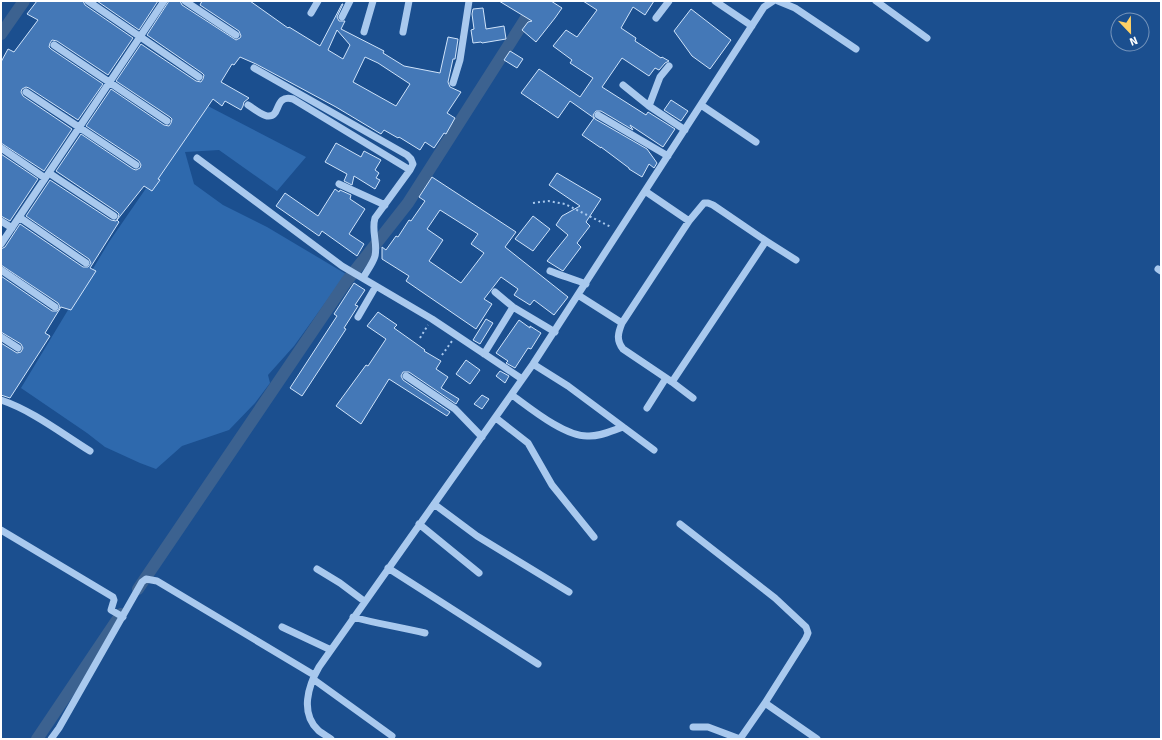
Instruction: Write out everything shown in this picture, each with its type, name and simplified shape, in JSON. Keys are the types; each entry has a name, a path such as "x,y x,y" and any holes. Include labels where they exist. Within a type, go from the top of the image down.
{"street":[{"path":"88,1 200,77"},
{"path":"1,244 164,1"},
{"path":"185,1 236,36"},
{"path":"311,13 318,1"},
{"path":"342,17 350,1"},
{"path":"364,32 373,1"},
{"path":"403,32 409,1"},
{"path":"453,83 460,60 469,1"},
{"path":"656,18 669,1"},
{"path":"715,1 752,26"},
{"path":"331,739 318,730 308,715 307,706 309,690 314,677 364,601 496,418 555,332 764,7 773,1"},
{"path":"778,1 795,8 856,49"},
{"path":"876,1 927,38"},
{"path":"54,45 167,122"},
{"path":"649,106 660,77 669,66"},
{"path":"254,68 408,155 411,159 413,164 410,170 375,218 373,225 376,249 375,256 363,278"},
{"path":"623,85 649,106 685,130"},
{"path":"26,92 136,165"},
{"path":"248,105 266,116 271,116 275,113 283,99 293,99 410,170"},
{"path":"701,105 756,142"},
{"path":"319,115 324,108"},
{"path":"598,115 668,156"},
{"path":"1,148 114,216"},
{"path":"197,158 336,262 456,335 522,379"},
{"path":"339,184 385,205"},
{"path":"645,191 689,221"},
{"path":"693,398 623,349 619,344 617,335 622,323 689,221 702,205 708,203 796,260"},
{"path":"18,217 86,263"},
{"path":"1,221 12,228"},
{"path":"647,408 669,380 766,241"},
{"path":"1,270 55,307"},
{"path":"550,271 561,276 571,277 586,284"},
{"path":"358,317 376,286"},
{"path":"495,292 513,307 555,332"},
{"path":"578,295 622,323"},
{"path":"484,354 513,307"},
{"path":"1,337 18,348"},
{"path":"533,364 568,386 654,450"},
{"path":"406,376 456,409 482,437"},
{"path":"512,395 538,414 577,435 598,435 622,427"},
{"path":"1,400 30,413 90,451"},
{"path":"496,418 528,443 552,485 594,537"},
{"path":"434,504 476,536 569,592"},
{"path":"419,524 479,573"},
{"path":"680,524 774,598 806,627 808,633 765,703 740,739 708,727 693,727"},
{"path":"1,530 113,597 114,600 111,610 122,617"},
{"path":"388,568 538,664"},
{"path":"317,569 340,583 364,601"},
{"path":"51,739 59,728 142,582 146,579 157,581 314,677 392,736"},
{"path":"353,617 425,633"},
{"path":"282,627 331,650"},
{"path":"765,703 817,739"}],"path":[{"path":"533,203 548,201 565,204 619,231"},
{"path":"420,338 432,320"},
{"path":"442,355 456,335"}],"shaded area":[{"path":"204,104 306,157 277,191 219,150 185,152 194,184 223,205 267,227 346,274 294,346 268,375 270,383 255,403 229,430 182,446 156,469 105,447 21,388 109,242"}],"building":[{"path":"37,1 83,1 85,5 133,38 108,75 57,41 52,40 49,47 51,49 103,84 78,120 29,88 26,87 22,89 21,92 23,96 72,129 44,171 1,143 1,62 8,49 14,52 38,20 27,14"},
{"path":"97,1 158,1 139,30"},
{"path":"169,1 180,1 182,5 236,40 241,36 239,31 200,5 202,1 250,1 288,28 289,27 320,46 343,4 337,17 339,21 345,21 341,29 384,51 383,53 404,66 440,73 448,37 458,39 455,59 453,59 448,82 450,87 461,92 447,113 455,118 446,134 444,133 434,148 425,142 420,150 384,130 381,134 336,107 240,57 234,65 232,64 221,82 249,98 244,102 241,110 225,101 222,106 213,99 158,179 160,180 152,191 144,186 117,220 119,222 90,268 96,271 71,310 61,307 45,333 50,336 10,398 1,395 1,343 17,353 21,352 23,348 21,344 1,332 1,276 52,311 57,311 60,307 58,303 1,265 1,249 5,247 20,224 83,267 88,267 91,263 89,259 26,216 50,180 111,220 116,221 119,214 117,212 56,171 81,134 133,169 136,170 140,168 141,165 139,161 86,126 111,89 164,125 169,126 172,119 170,117 116,81 141,44 196,81 201,82 203,79 204,75 202,73 147,35","holes":["337,30 350,45 343,59 328,50","365,57 378,63 410,84 396,106 353,82"]},
{"path":"499,1 551,1 562,8 536,42 522,30 528,22 532,21"},
{"path":"583,1 654,1 645,15 633,7 621,28 636,38 635,41 661,58 662,57 669,61 659,70 655,68 649,76 622,58 602,87 646,115 648,112 675,129 663,147 630,125 633,130 601,111 596,111 593,115 595,119 647,149 657,163 654,168 649,164 642,177 582,135 594,118 570,101 558,118 521,93 539,69 580,97 593,78 570,63 572,60 553,46 566,30 577,37 597,10"},
{"path":"483,8 486,29 504,26 506,39 473,43 471,30 474,29 472,14 473,9"},
{"path":"691,9 731,40 710,69 692,56 674,31"},
{"path":"510,51 523,59 517,68 504,60"},
{"path":"671,100 688,111 681,121 664,110"},
{"path":"336,143 361,157 364,151 381,160 375,170 379,173 376,178 380,180 375,189 354,176 352,185 344,181 347,174 325,162"},
{"path":"1,154 38,179 10,221 1,216"},
{"path":"557,173 601,199 586,222 590,226 577,243 581,247 563,271 547,261 568,235 556,225 562,216 580,206 549,185"},
{"path":"432,177 516,232 505,247 568,297 554,315 534,300 530,305 514,295 518,289 501,277 484,299 492,304 476,329 406,281 409,276 382,259 382,247 386,250 396,236 398,237 409,220 411,221 425,201 419,197","holes":["440,210 478,234 471,244 484,253 461,283 429,261 443,240 427,229"]},
{"path":"335,189 339,192 340,190 351,195 350,199 365,209 349,234 364,244 357,256 322,231 319,236 276,206 285,193 318,216"},
{"path":"533,216 550,229 533,251 515,239"},
{"path":"354,283 365,290 355,305 358,306 344,328 346,329 302,396 290,388 337,316 334,314"},
{"path":"378,312 397,325 394,328 425,350 424,351 441,361 436,369 448,377 441,388 459,399 456,404 409,372 403,372 401,376 403,380 450,412 447,416 389,379 361,424 336,406 366,365 368,366 386,339 367,326"},
{"path":"486,319 493,323 480,344 473,340"},
{"path":"519,320 530,328 530,326 541,333 531,349 528,348 515,368 506,363 508,361 496,353"},
{"path":"466,360 480,370 470,384 456,374"},
{"path":"500,371 509,376 505,383 496,376"},
{"path":"482,395 489,399 482,409 474,404"}],"waterway":[{"path":"1,34 24,1"},
{"path":"138,589 346,282 408,203 526,18"},
{"path":"37,739 121,614"}]}
